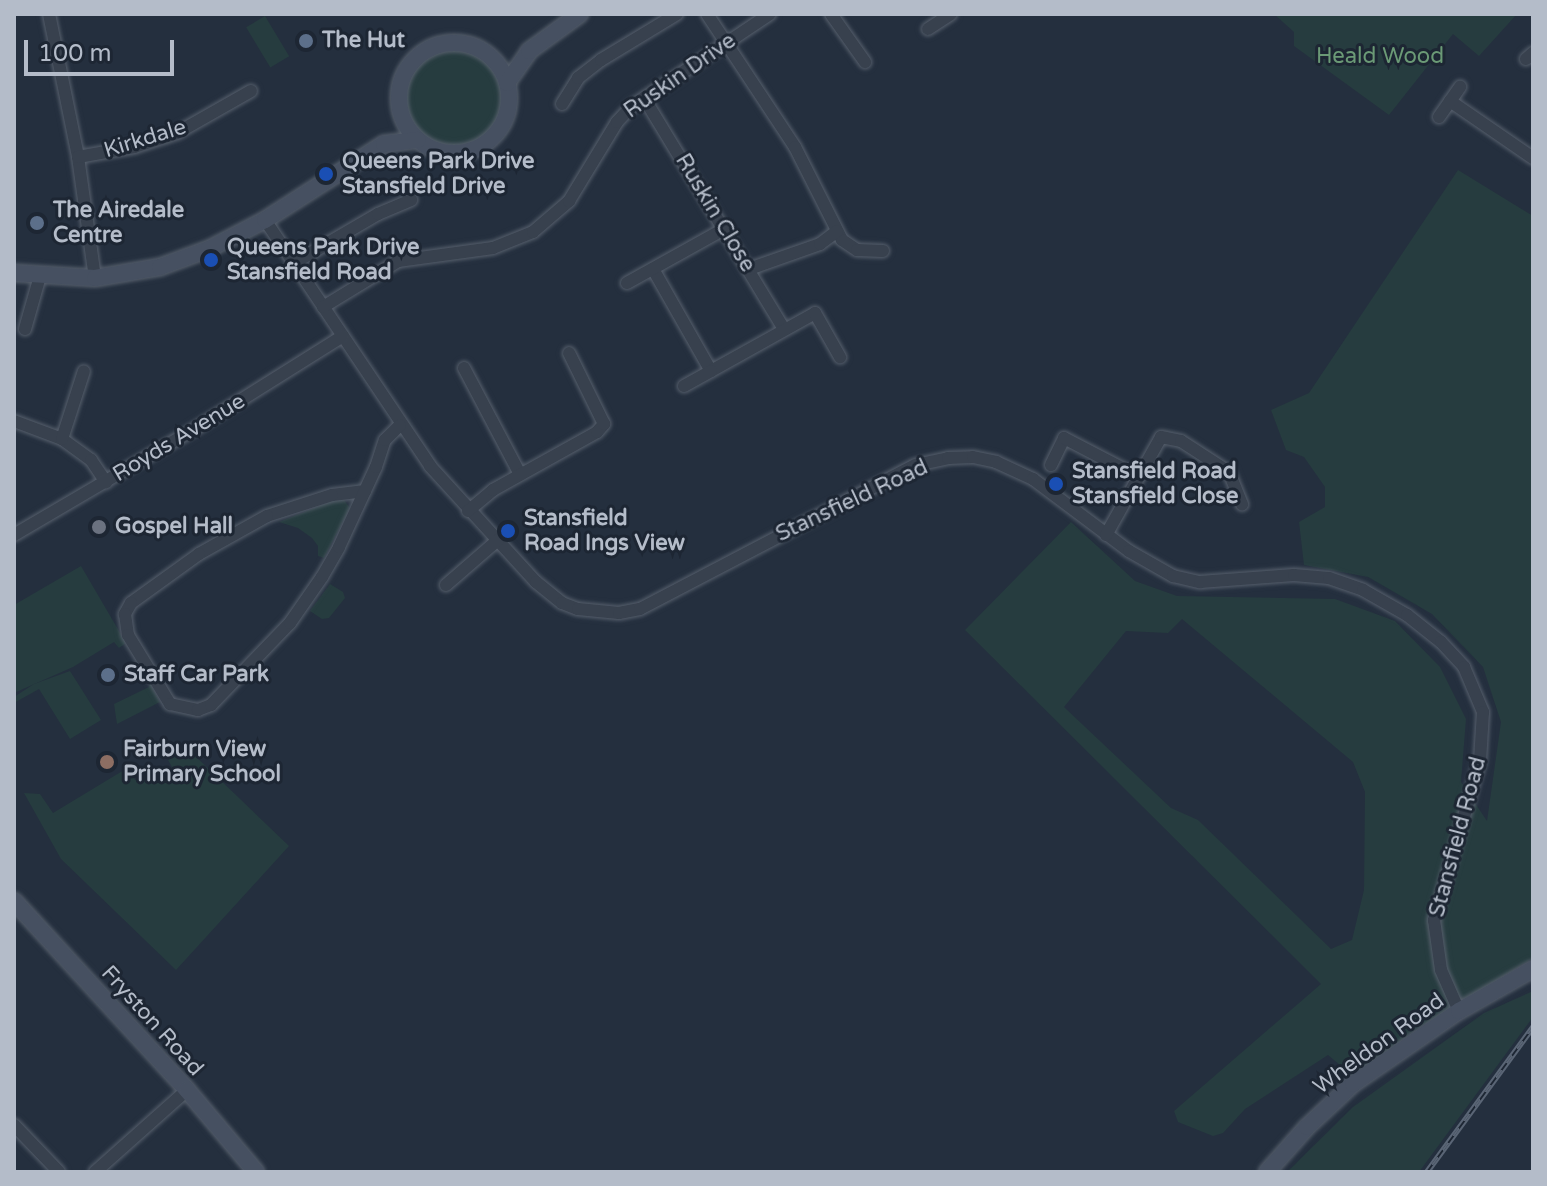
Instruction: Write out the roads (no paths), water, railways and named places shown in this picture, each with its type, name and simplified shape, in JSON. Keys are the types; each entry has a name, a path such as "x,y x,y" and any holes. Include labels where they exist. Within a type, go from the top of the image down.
{"street":[{"path":"49,14 78,157 95,278"},
{"path":"507,83 529,51 580,14"},
{"path":"562,104 578,78 601,60 677,14"},
{"path":"707,14 795,147 842,240 857,250 883,251"},
{"name":"Ruskin Drive","path":"323,307 398,261 493,248 533,232 569,201 617,122 644,98 770,14"},
{"path":"831,14 865,62"},
{"path":"928,29 951,14"},
{"path":"14,273 95,278 160,267 209,249 265,220 384,144 396,125 404,75 414,61 428,50 444,44 462,44 491,58 507,83 509,98 504,122 479,147 450,153 433,149 418,140 400,110"},
{"path":"491,58 529,51"},
{"path":"1439,117 1460,87"},
{"name":"Kirkdale","path":"78,157 134,147 177,133 251,91"},
{"name":"Ruskin Close","path":"644,98 784,329"},
{"path":"1450,101 1533,158"},
{"path":"384,144 418,140"},
{"path":"294,263 378,214 411,200"},
{"name":"Stansfield Road","path":"265,220 400,425 468,511 536,582 562,603 593,612 619,613 657,601 916,465 948,458 973,457 996,462 1033,479 1106,535 1173,576 1200,582 1294,575 1329,578 1363,590 1407,615 1441,642 1464,667 1483,712 1484,737 1434,920 1441,970 1459,1011"},
{"path":"627,283 724,229"},
{"path":"749,269 820,244 837,231"},
{"path":"653,269 711,371"},
{"path":"25,329 40,276"},
{"path":"684,386 815,313 840,357"},
{"name":"Royds Avenue","path":"14,535 343,336"},
{"path":"468,511 493,490 597,432 604,424 569,353"},
{"path":"464,368 520,474"},
{"path":"62,439 84,371"},
{"path":"14,421 62,439 91,460 106,482"},
{"path":"365,491 332,495 267,516 199,554 131,603 125,614 128,635 170,704 198,710 211,705 246,674 319,583 365,491 385,440 400,425"},
{"path":"1106,535 1161,437 1171,436 1206,454 1229,472 1242,505"},
{"path":"1051,465 1064,438 1137,476"},
{"path":"446,585 498,540"},
{"name":"Fryston Road","path":"14,901 187,1090 256,1172"},
{"name":"Wheldon Road","path":"1267,1172 1307,1127 1353,1084 1459,1011 1533,969"},
{"path":"95,1172 187,1090"},
{"path":"14,1125 59,1172"}],"railway":[{"path":"1427,1172 1533,1027"}],"place":[{"name":"The Hut","path":"306,41"},
{"name":"Queens Park Drive Stansfield Drive","path":"326,174"},
{"name":"The Airedale Centre","path":"37,223"},
{"name":"Queens Park Drive Stansfield Road","path":"211,260"},
{"name":"Stansfield Road Stansfield Close","path":"1056,484"},
{"name":"Gospel Hall","path":"99,527"},
{"name":"Stansfield Road Ings View","path":"508,531"},
{"name":"Staff Car Park","path":"108,675"},
{"name":"Fairburn View Primary School","path":"107,762"}],"park label":[{"name":"Heald Wood","path":"1380,57"}]}
